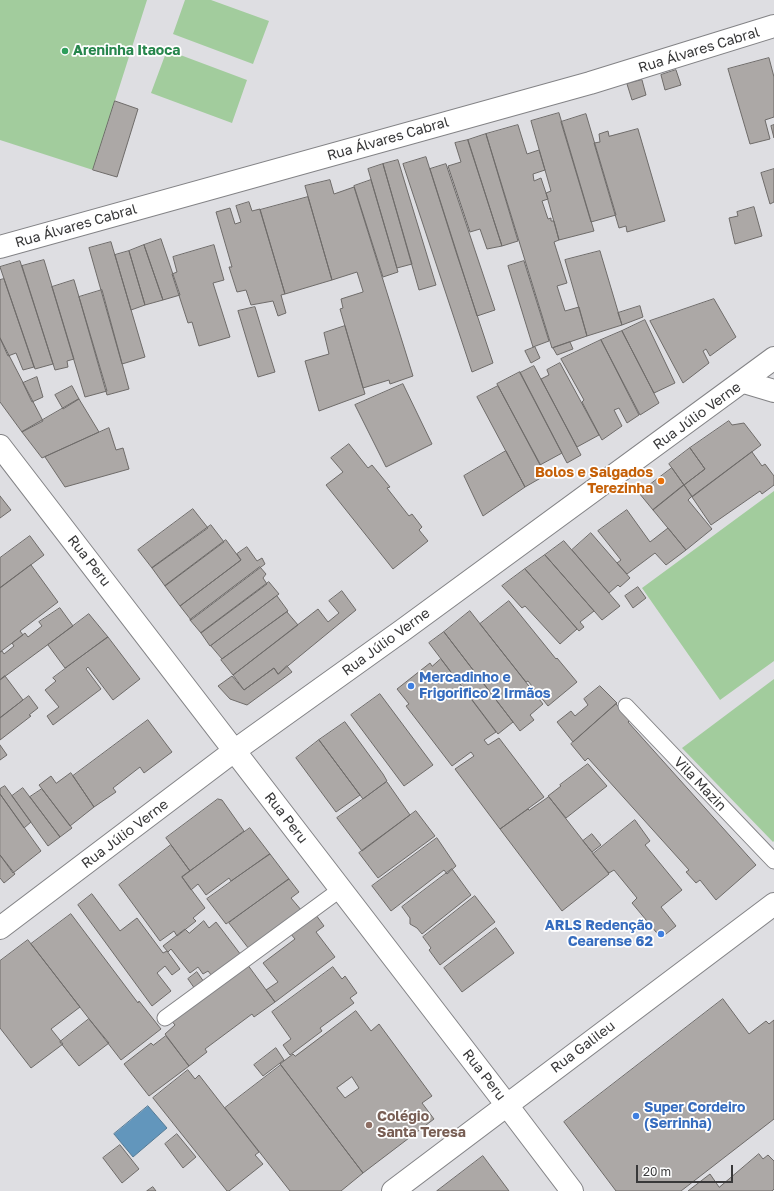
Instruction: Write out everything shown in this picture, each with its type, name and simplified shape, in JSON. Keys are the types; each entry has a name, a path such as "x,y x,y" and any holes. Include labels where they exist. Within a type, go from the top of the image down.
{"street":[{"name":"Rua Álvares Cabral","path":"0,247 582,85 774,26"},
{"name":"Rua Júlio Verne","path":"0,928 234,751 744,382 774,358"},
{"path":"744,382 774,390"},
{"name":"Rua Peru","path":"0,446 572,1191"},
{"name":"Rua Galileu","path":"393,1191 506,1104 774,904"}],"lane":[{"name":"Vila Mazin","path":"626,706 774,861"},
{"path":"165,1018 341,889"}],"green space":[{"name":"Areninha Itaoca","path":"0,0 147,0 93,170 0,140"},
{"path":"185,0 211,0 269,21 253,64 173,34"},
{"path":"167,50 247,80 232,123 151,93"},
{"path":"774,491 774,661 720,700 642,588"},
{"path":"774,679 774,841 773,842 682,748"}],"water":[{"path":"148,1106 167,1128 133,1157 114,1134"}],"building":[{"path":"769,58 774,77 774,117 765,120 770,139 750,144 728,69"},
{"path":"676,70 681,85 665,90 661,75"},
{"path":"642,80 646,95 632,100 627,84"},
{"path":"115,101 138,109 117,177 93,170"},
{"path":"559,113 594,231 559,240 546,193 551,191 531,121"},
{"path":"586,114 616,215 591,222 561,122"},
{"path":"518,125 527,154 539,150 545,170 533,174 534,181 541,178 548,199 542,201 548,219 551,218 551,221 554,221 559,240 554,242 567,283 557,286 565,311 579,307 587,336 552,348 486,134"},
{"path":"774,125 774,138 771,126"},
{"path":"638,129 665,221 627,232 626,226 619,228 594,143 600,142 599,134 608,131 609,136"},
{"path":"486,134 518,241 502,246 468,140"},
{"path":"468,140 502,246 487,249 480,229 470,232 448,166 461,162 455,143"},
{"path":"426,157 493,363 472,372 403,164"},
{"path":"398,160 436,285 419,290 383,164"},
{"path":"383,164 412,264 397,268 368,169"},
{"path":"446,164 495,310 477,316 430,169"},
{"path":"774,169 774,202 770,204 761,173"},
{"path":"330,180 334,194 354,187 413,376 390,384 389,380 363,388 340,309 343,308 341,299 363,291 357,272 332,280 305,186"},
{"path":"371,180 398,272 383,277 354,186"},
{"path":"308,197 332,280 285,294 260,210"},
{"path":"249,202 252,211 260,209 285,294 281,295 286,313 278,316 273,301 251,305 246,290 237,292 229,267 232,267 216,212 230,208 235,224 241,222 236,206"},
{"path":"754,207 762,236 735,244 729,218 738,216 737,212"},
{"path":"161,239 180,295 163,300 144,245"},
{"path":"111,242 145,357 122,364 89,248"},
{"path":"144,245 163,300 145,305 129,251"},
{"path":"214,245 224,280 213,283 230,337 199,346 192,322 188,323 172,274 177,272 173,257"},
{"path":"129,251 145,305 131,310 115,255"},
{"path":"600,251 622,325 587,336 565,260"},
{"path":"44,260 74,359 67,361 68,367 55,370 22,266"},
{"path":"20,261 53,364 35,369 0,267"},
{"path":"524,261 549,341 533,347 508,266"},
{"path":"4,279 34,367 23,370 16,353 8,356 0,338 0,280"},
{"path":"74,280 107,391 85,397 52,287"},
{"path":"102,290 129,389 107,395 79,297"},
{"path":"714,299 736,337 710,356 706,349 703,351 709,363 683,383 650,321"},
{"path":"640,306 643,317 622,325 618,313"},
{"path":"255,307 275,372 258,377 238,311"},
{"path":"645,320 675,383 654,393 622,331"},
{"path":"345,326 365,394 319,411 305,361 329,354 324,333"},
{"path":"622,331 659,403 640,415 601,340"},
{"path":"0,338 43,421 22,432 0,402"},
{"path":"601,340 639,415 627,423 619,408 614,410 622,426 602,440 582,402 584,400 561,359"},
{"path":"570,342 573,349 557,355 553,348"},
{"path":"535,347 540,358 531,363 525,351"},
{"path":"560,363 599,435 577,447 541,379 549,375 547,370"},
{"path":"534,366 581,455 567,463 520,373"},
{"path":"520,372 562,453 540,465 497,384"},
{"path":"37,377 43,397 32,402 23,383"},
{"path":"403,384 432,444 386,467 355,405"},
{"path":"72,386 79,399 63,409 55,395"},
{"path":"498,386 546,475 525,487 477,397"},
{"path":"79,399 99,432 42,458 22,432"},
{"path":"729,421 732,425 744,423 761,445 692,497 684,485 705,469 690,448"},
{"path":"109,428 116,450 123,448 129,469 65,487 45,457"},
{"path":"349,444 368,468 372,465 390,487 387,488 409,516 412,514 422,527 419,530 428,541 393,569 326,485 343,472 331,458"},
{"path":"690,448 705,469 684,485 669,464"},
{"path":"506,451 525,487 483,516 464,476"},
{"path":"752,452 762,466 765,464 774,476 774,485 762,494 760,491 711,525 692,497"},
{"path":"672,468 684,485 653,510 639,493"},
{"path":"684,485 692,496 688,500 712,529 686,550 653,510"},
{"path":"0,496 11,510 0,518"},
{"path":"193,509 208,528 152,568 138,550"},
{"path":"627,510 650,542 668,528 686,550 666,565 655,553 627,574 617,563 621,560 598,531"},
{"path":"211,525 224,542 165,586 152,568"},
{"path":"591,533 630,578 620,587 618,585 609,593 572,550"},
{"path":"30,536 44,555 0,588 0,558"},
{"path":"226,540 241,560 180,606 165,586"},
{"path":"564,541 620,606 602,620 545,555"},
{"path":"247,547 257,561 262,558 265,564 191,620 180,606 241,560 237,554"},
{"path":"545,555 594,611 580,622 584,627 579,631 525,569"},
{"path":"31,565 58,602 20,631 23,635 0,652 0,588"},
{"path":"260,567 266,574 263,578 267,584 201,633 190,620"},
{"path":"525,569 577,629 560,644 525,606 522,608 502,586"},
{"path":"269,582 279,594 210,646 201,633"},
{"path":"638,587 646,598 633,608 625,596"},
{"path":"342,591 356,610 278,674 274,668 244,690 233,675 318,609 328,622 339,613 329,601"},
{"path":"277,596 288,611 222,659 211,646"},
{"path":"509,601 556,659 557,658 577,682 548,706 528,681 526,682 480,624"},
{"path":"60,608 73,626 0,680 0,652 2,651 4,654 14,646 12,643 25,633 28,637 42,626 39,622"},
{"path":"470,611 543,704 530,715 534,720 520,731 444,632"},
{"path":"287,612 298,625 233,675 221,660"},
{"path":"89,614 108,637 65,668 48,645"},
{"path":"444,632 513,722 498,734 429,643"},
{"path":"108,637 140,679 113,700 88,667 86,669 101,689 53,725 47,716 59,707 45,690 56,681 53,678"},
{"path":"441,659 496,732 484,740 488,745 499,738 544,797 500,829 455,769 474,756 471,752 452,766 406,706 409,704 397,689 430,663 432,666"},
{"path":"287,666 292,672 247,705 230,699 218,686 232,676 244,690 274,668 278,674"},
{"path":"5,676 23,700 0,718 0,680"},
{"path":"600,686 617,703 573,742 557,722 571,711 575,716 588,705 584,699"},
{"path":"380,694 433,765 404,786 351,715"},
{"path":"29,696 38,708 29,715 31,716 0,740 0,718"},
{"path":"616,704 630,720 628,722 756,865 716,900 700,880 696,883 686,872 689,870 588,758 585,761 571,744"},
{"path":"148,720 172,752 144,773 140,767 113,788 116,792 94,807 73,776"},
{"path":"345,722 387,781 363,799 319,740"},
{"path":"319,740 360,795 336,812 296,758"},
{"path":"0,745 7,755 0,760"},
{"path":"588,764 607,786 566,818 548,796"},
{"path":"71,773 94,807 70,826 39,785 51,776 56,783"},
{"path":"387,782 410,815 362,851 337,818"},
{"path":"5,786 31,822 24,828 0,794 0,789"},
{"path":"23,788 60,837 48,846 12,796"},
{"path":"42,789 72,828 60,837 30,797"},
{"path":"0,794 41,851 13,873 0,855"},
{"path":"549,797 609,874 562,911 500,829 528,809 529,810"},
{"path":"218,799 222,800 244,831 190,871 166,838"},
{"path":"416,811 435,836 378,878 359,853"},
{"path":"635,820 650,841 645,845 682,890 661,907 676,926 661,938 632,903 637,898 614,870 609,873 593,854"},
{"path":"250,828 270,854 231,881 229,878 206,895 198,884 191,890 182,877"},
{"path":"592,834 601,845 592,852 583,841"},
{"path":"437,838 456,866 447,874 444,870 391,911 372,886"},
{"path":"171,845 190,871 182,877 205,908 193,918 196,921 177,936 174,931 160,941 119,885"},
{"path":"270,854 289,879 226,924 207,899"},
{"path":"0,855 15,874 4,883 0,878"},
{"path":"452,869 471,895 422,934 417,928 410,924 410,918 402,907"},
{"path":"289,879 299,892 291,898 302,911 249,949 229,923"},
{"path":"92,894 120,931 137,918 163,953 167,951 180,969 172,975 165,966 157,973 171,991 152,1006 78,905"},
{"path":"475,896 495,922 440,965 429,950 431,948 423,937"},
{"path":"71,914 138,1003 139,1001 161,1029 121,1060 31,944"},
{"path":"316,915 324,926 316,932 335,957 275,1002 266,990 278,982 263,963 295,939 290,933"},
{"path":"204,921 209,928 216,922 241,955 212,976 208,971 203,974 198,967 190,973 171,949 168,952 163,946 185,929 189,933"},
{"path":"496,928 514,953 462,992 444,968"},
{"path":"28,940 80,1007 51,1029 63,1044 31,1068 0,1028 0,961"},
{"path":"247,964 275,1002 254,1017 252,1014 205,1049 207,1052 189,1066 165,1034 175,1025 170,1019"},
{"path":"333,967 342,979 345,976 357,993 350,998 354,1003 320,1028 322,1031 290,1055 283,1045 291,1039 272,1012"},
{"path":"197,972 204,982 195,989 188,979"},
{"path":"723,999 749,1034 766,1021 769,1024 774,1020 774,1119 681,1191 616,1191 564,1122"},
{"path":"356,1011 371,1031 379,1024 432,1096 422,1103 434,1119 363,1173 280,1064 293,1054 295,1056","holes":["352,1077 359,1088 345,1098 337,1088"]},
{"path":"89,1019 109,1043 79,1066 60,1042"},
{"path":"166,1036 189,1066 149,1096 124,1064 151,1043 153,1045"},
{"path":"276,1048 284,1060 263,1076 254,1065"},
{"path":"281,1065 363,1173 341,1191 290,1191 225,1108"},
{"path":"188,1070 195,1079 199,1075 259,1152 255,1155 263,1164 229,1191 227,1191 153,1098"},
{"path":"177,1134 196,1157 183,1168 165,1144"},
{"path":"120,1145 139,1169 122,1183 103,1158"},
{"path":"759,1154 763,1159 768,1155 774,1161 774,1189 772,1191 688,1191 710,1174 719,1187"},
{"path":"483,1156 509,1191 437,1191"},
{"path":"153,1187 156,1191 147,1191"}],"place":[{"name":"Areninha Itaoca","path":"65,51"},
{"name":"Bolos e Salgados Terezinha","path":"661,481"},
{"name":"Mercadinho e Frigorifico 2 Irmãos","path":"411,686"},
{"name":"ARLS Redenção Cearense 62","path":"661,934"},
{"name":"Super Cordeiro (Serrinha)","path":"636,1116"},
{"name":"Colégio Santa Teresa","path":"369,1125"}]}
